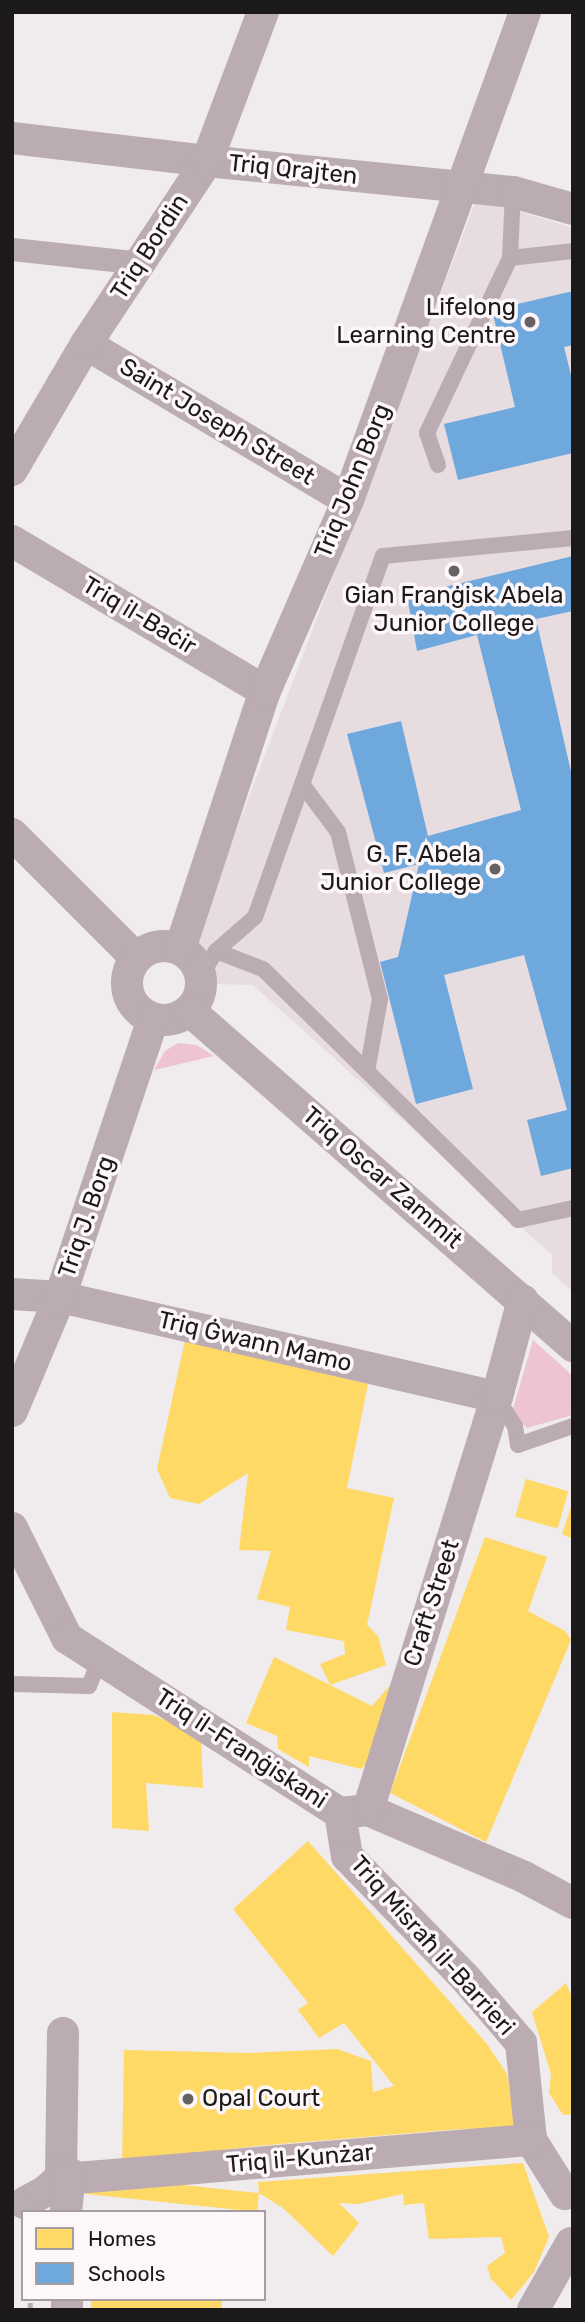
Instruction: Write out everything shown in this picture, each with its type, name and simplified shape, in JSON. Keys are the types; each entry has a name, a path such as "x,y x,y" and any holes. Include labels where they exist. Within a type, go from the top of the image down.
{"street":[{"name":"Triq Bordin","path":"12,470 86,344 206,161 263,12"},
{"name":"Triq John Borg","path":"180,949 265,691 348,500 465,187 525,12"},
{"name":"Triq Qrajten","path":"12,138 206,161 513,191 573,209"},
{"path":"12,250 141,263"},
{"name":"Saint Joseph Street","path":"86,344 348,500"},
{"name":"Triq il-Baċir","path":"12,541 265,691"},
{"path":"12,834 136,958"},
{"path":"156,946 180,949 209,963 202,988 190,1011 167,1021 142,1014 128,992 130,969 136,958 156,946"},
{"name":"Triq Oscar Zammit","path":"190,1011 573,1346"},
{"name":"Triq J. Borg","path":"12,1411 60,1297 153,1019"},
{"name":"Triq Ġwann Mamo","path":"12,1294 60,1297 498,1397"},
{"name":"Craft Street","path":"354,1811 498,1397 523,1300"},
{"name":"Triq il-Franġiskani","path":"12,1528 66,1638 354,1811 523,1877 573,1903"},
{"name":"Triq Misraħ il-Barrieri","path":"354,1811 347,1856 467,1980 521,2043 531,2140 569,2190"},
{"path":"63,2033 61,2168 68,2174"},
{"name":"Triq il-Kunżar","path":"68,2174 84,2178 531,2140"},
{"path":"24,2203 46,2192 68,2174"},
{"path":"66,2210 68,2174"},
{"path":"533,2310 572,2244 559,2219 569,2190"},
{"path":"533,2310 573,2278"}],"lane":[{"path":"438,465 426,433 510,258 513,191"},
{"path":"510,258 573,251"},
{"path":"209,963 255,916 383,556 573,538"},
{"path":"302,784 338,832 380,999 367,1071"},
{"path":"209,963 263,969 518,1220 573,1208"},
{"path":"498,1397 515,1426 518,1445 573,1426"},
{"path":"12,1684 89,1686 100,1659"}],"shaded area":[{"name":"Gian Franġisk Abela Junior College","path":"477,198 573,228 573,1292 552,1273 552,1255 253,985 213,984 193,944"},
{"path":"178,1043 197,1045 214,1056 154,1070 165,1051"},
{"path":"533,1340 573,1376 573,1415 527,1428 512,1412"}],"building: Homes":[{"path":"185,1340 368,1384 347,1488 394,1498 367,1625 378,1636 386,1665 330,1685 320,1664 345,1654 344,1641 286,1630 290,1607 257,1599 271,1551 239,1550 248,1473 199,1504 170,1498 157,1469"},
{"path":"526,1479 568,1491 558,1529 515,1516"},
{"path":"573,1504 573,1539 562,1534"},
{"path":"485,1537 547,1557 528,1611 565,1631 571,1640 486,1842 390,1793"},
{"path":"274,1657 372,1706 392,1683 368,1762 361,1769 309,1756 309,1767 278,1749 277,1736 246,1723"},
{"path":"112,1712 153,1715 201,1734 203,1788 146,1783 149,1831 112,1828"},
{"path":"308,1841 487,2044 507,2074 517,2129 460,2129 256,2146 122,2163 124,2050 249,2053 337,2049 371,2061 373,2092 394,2086 344,2023 319,2038 298,2010 308,2003 233,1909"},
{"path":"566,1983 573,2000 573,2114 563,2115 549,2093 551,2074 532,2012"},
{"path":"523,2163 549,2237 534,2272 511,2300 491,2279 487,2266 505,2253 501,2237 429,2239 424,2203 404,2205 403,2194 358,2204 339,2203 359,2223 333,2256 283,2208 259,2193 258,2182"},
{"path":"88,2175 259,2193 257,2210 86,2194"},
{"path":"91,2301 222,2301 222,2310 91,2310"}],"building: Schools":[{"path":"573,291 573,345 564,347 573,383 573,453 458,480 444,424 515,407 492,310"},
{"name":"G. F. Abela Junior College","path":"573,556 573,611 536,619 573,780 573,1168 541,1176 527,1120 567,1110 524,955 444,975 473,1089 416,1104 380,962 398,957 419,864 384,873 347,734 401,721 428,836 521,810 477,635 417,651 407,596"}],"place":[{"name":"Lifelong Learning Centre","path":"530,322"},
{"name":"Gian Franġisk Abela Junior College","path":"454,571"},
{"name":"G. F. Abela Junior College","path":"495,869"},
{"name":"Opal Court","path":"188,2099"}]}
